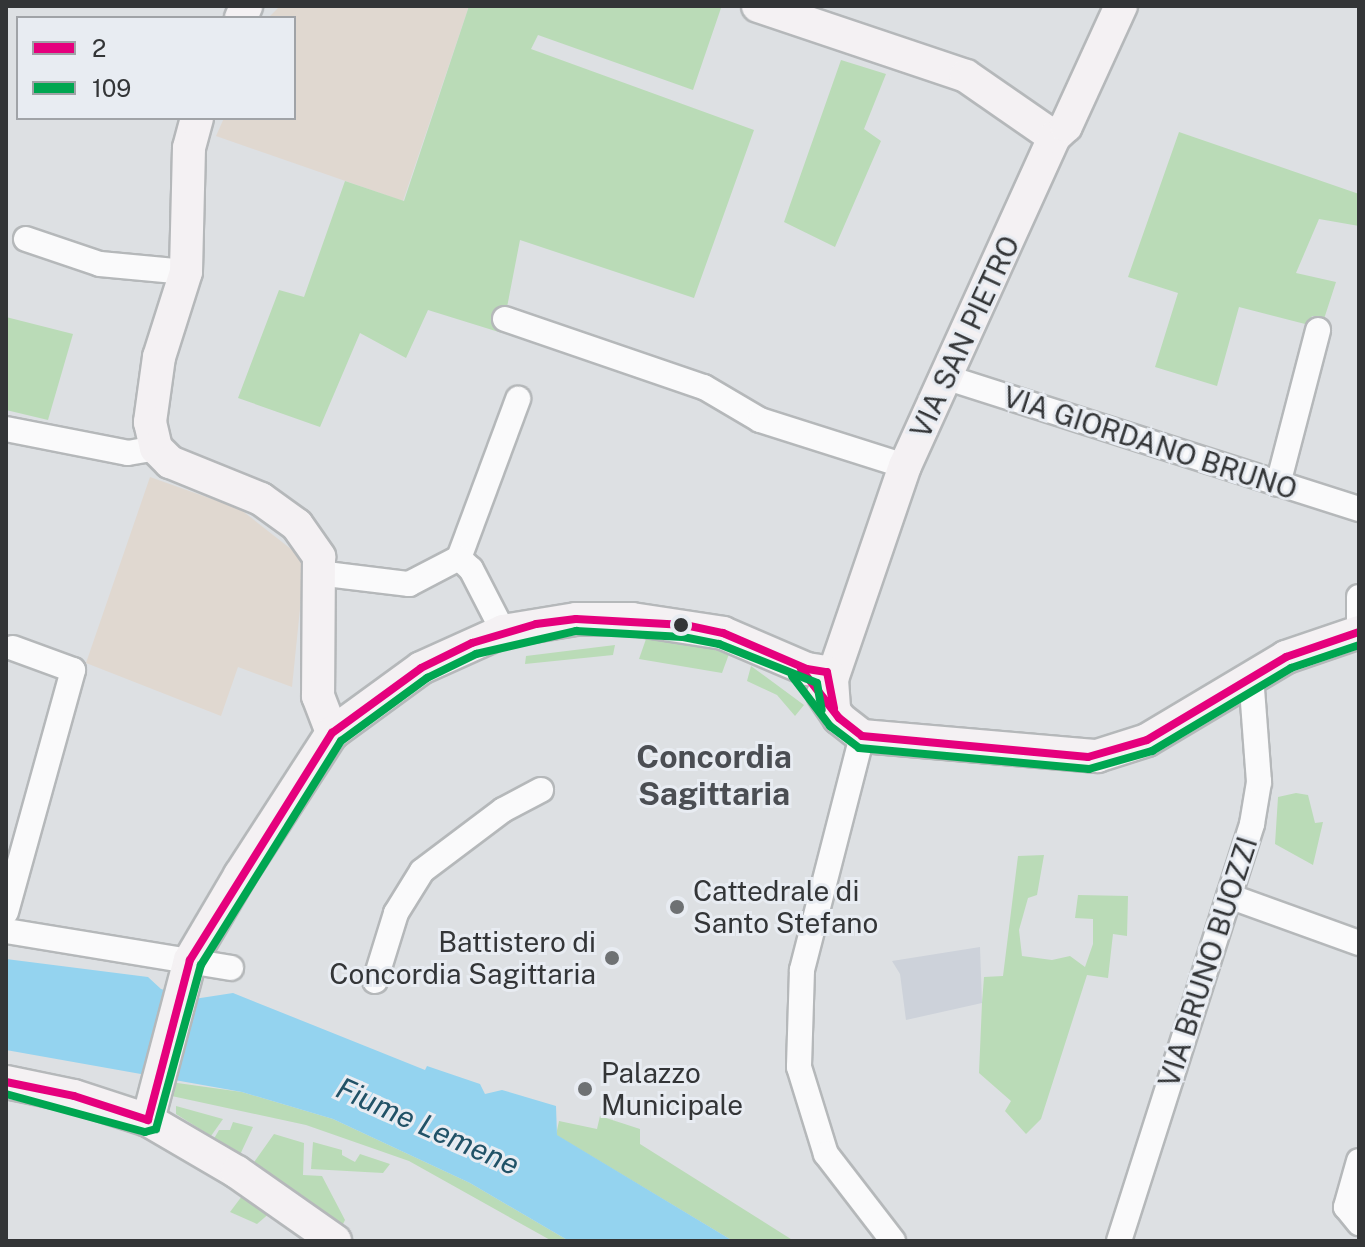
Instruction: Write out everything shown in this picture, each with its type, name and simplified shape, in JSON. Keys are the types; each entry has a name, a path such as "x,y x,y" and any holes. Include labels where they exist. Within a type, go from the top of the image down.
{"street":[{"path":"758,6 966,76 1054,137"},
{"name":"VIA SAN PIETRO","path":"820,682 942,376 1033,191 1054,137 1066,126 1121,6"},
{"path":"196,120 189,148 186,272 151,392 156,448 170,462 261,499 297,525 319,557 318,696 332,733"},
{"path":"26,239 100,264 186,272"},
{"path":"505,319 704,387 760,420 905,466"},
{"path":"1278,484 1318,330"},
{"name":"VIA GIORDANO BRUNO","path":"942,376 1359,509"},
{"path":"318,573 409,584 459,558 518,399"},
{"path":"6,429 128,453 156,448"},
{"path":"459,558 471,569 503,631"},
{"path":"148,1120 186,974 332,733 421,668 503,631 576,619 638,619 723,633 820,682 862,736 1097,756 1147,740 1251,676 1297,652 1359,631 1359,597"},
{"path":"6,912 73,670 13,648"},
{"name":"VIA BRUNO BUOZZI","path":"1119,1241 1252,824 1259,782 1251,676"},
{"path":"862,736 802,970 799,1067 813,1123 843,1179 893,1241"},
{"path":"375,981 396,913 422,871 503,810 541,790"},
{"path":"1229,896 1359,943"},
{"path":"6,931 186,974 231,968"},
{"path":"6,1082 74,1096 148,1120 237,1172 335,1241"},
{"path":"1359,1161 1346,1200 1348,1214 1359,1223"}],"shaded area":[{"path":"280,6 469,6 403,201 216,136 223,120 296,120 296,16 270,16"},
{"path":"150,477 240,509 305,560 292,687 238,667 221,716 86,663"},
{"path":"980,947 982,1003 906,1020 900,974 892,961"}],"green space":[{"path":"469,6 721,8 693,90 538,35 531,49 754,130 694,298 520,240 502,333 428,310 406,358 360,333 320,427 238,398 279,290 304,297 345,181 404,201"},
{"path":"841,60 886,74 864,129 881,141 835,247 784,222"},
{"path":"1179,132 1359,194 1359,226 1319,219 1296,273 1336,282 1324,319 1312,316 1309,325 1239,307 1217,386 1155,367 1178,293 1128,277"},
{"path":"6,317 73,334 48,420 6,410"},
{"path":"646,639 690,643 729,654 722,673 639,659"},
{"path":"615,645 613,655 525,664 526,656"},
{"path":"751,666 804,705 795,716 777,695 747,681"},
{"path":"1296,793 1308,795 1315,823 1323,822 1313,865 1275,844 1278,797"},
{"path":"1044,855 1037,895 1028,898 1019,930 1022,956 1052,960 1070,956 1085,967 1093,944 1093,919 1075,918 1078,895 1128,896 1127,936 1113,934 1108,978 1087,975 1041,1119 1026,1134 1005,1111 1011,1101 979,1073 982,1003 984,977 1003,976 1018,856"},
{"path":"170,1082 242,1092 333,1119 470,1183 569,1241 552,1241 409,1161 306,1125 167,1095"},
{"path":"176,1106 223,1119 211,1136 176,1114"},
{"path":"600,1116 640,1129 640,1144 794,1241 733,1241 556,1135 559,1121 597,1129"},
{"path":"233,1122 253,1127 238,1159 212,1142 219,1130 230,1130"},
{"path":"274,1134 304,1143 303,1175 322,1176 345,1220 342,1226 250,1168"},
{"path":"313,1142 342,1150 342,1155 355,1162 360,1154 390,1164 383,1173 311,1169"},
{"path":"242,1196 271,1212 257,1224 230,1212"}],"water":[{"name":"Fiume Lemene","path":"6,959 148,977 161,989 194,999 233,993 425,1070 427,1066 480,1084 485,1094 502,1090 556,1106 557,1135 733,1241 569,1241 470,1183 333,1119 242,1092 6,1050"}],"transit line":[{"name":"2","path":"6,1082 74,1096 148,1120 190,960 332,733 421,668 472,643 536,624 576,619 685,625 723,633 807,669 827,672 834,708"},
{"name":"109","path":"6,1094 145,1132 156,1129 201,965 341,741 427,678 476,654 576,631 683,637 719,644 817,683 822,710"},
{"name":"2","path":"801,669 839,718 862,736 1088,757 1147,740 1286,657 1359,632"},
{"name":"109","path":"792,676 830,726 859,748 1089,769 1152,751 1291,668 1359,645"}],"place":[{"name":"Cattedrale di Santo Stefano","path":"677,907"},
{"name":"Battistero di Concordia Sagittaria","path":"612,958"},
{"name":"Palazzo Municipale","path":"585,1089"}],"district":[{"name":"Concordia Sagittaria","path":"714,776"}]}
